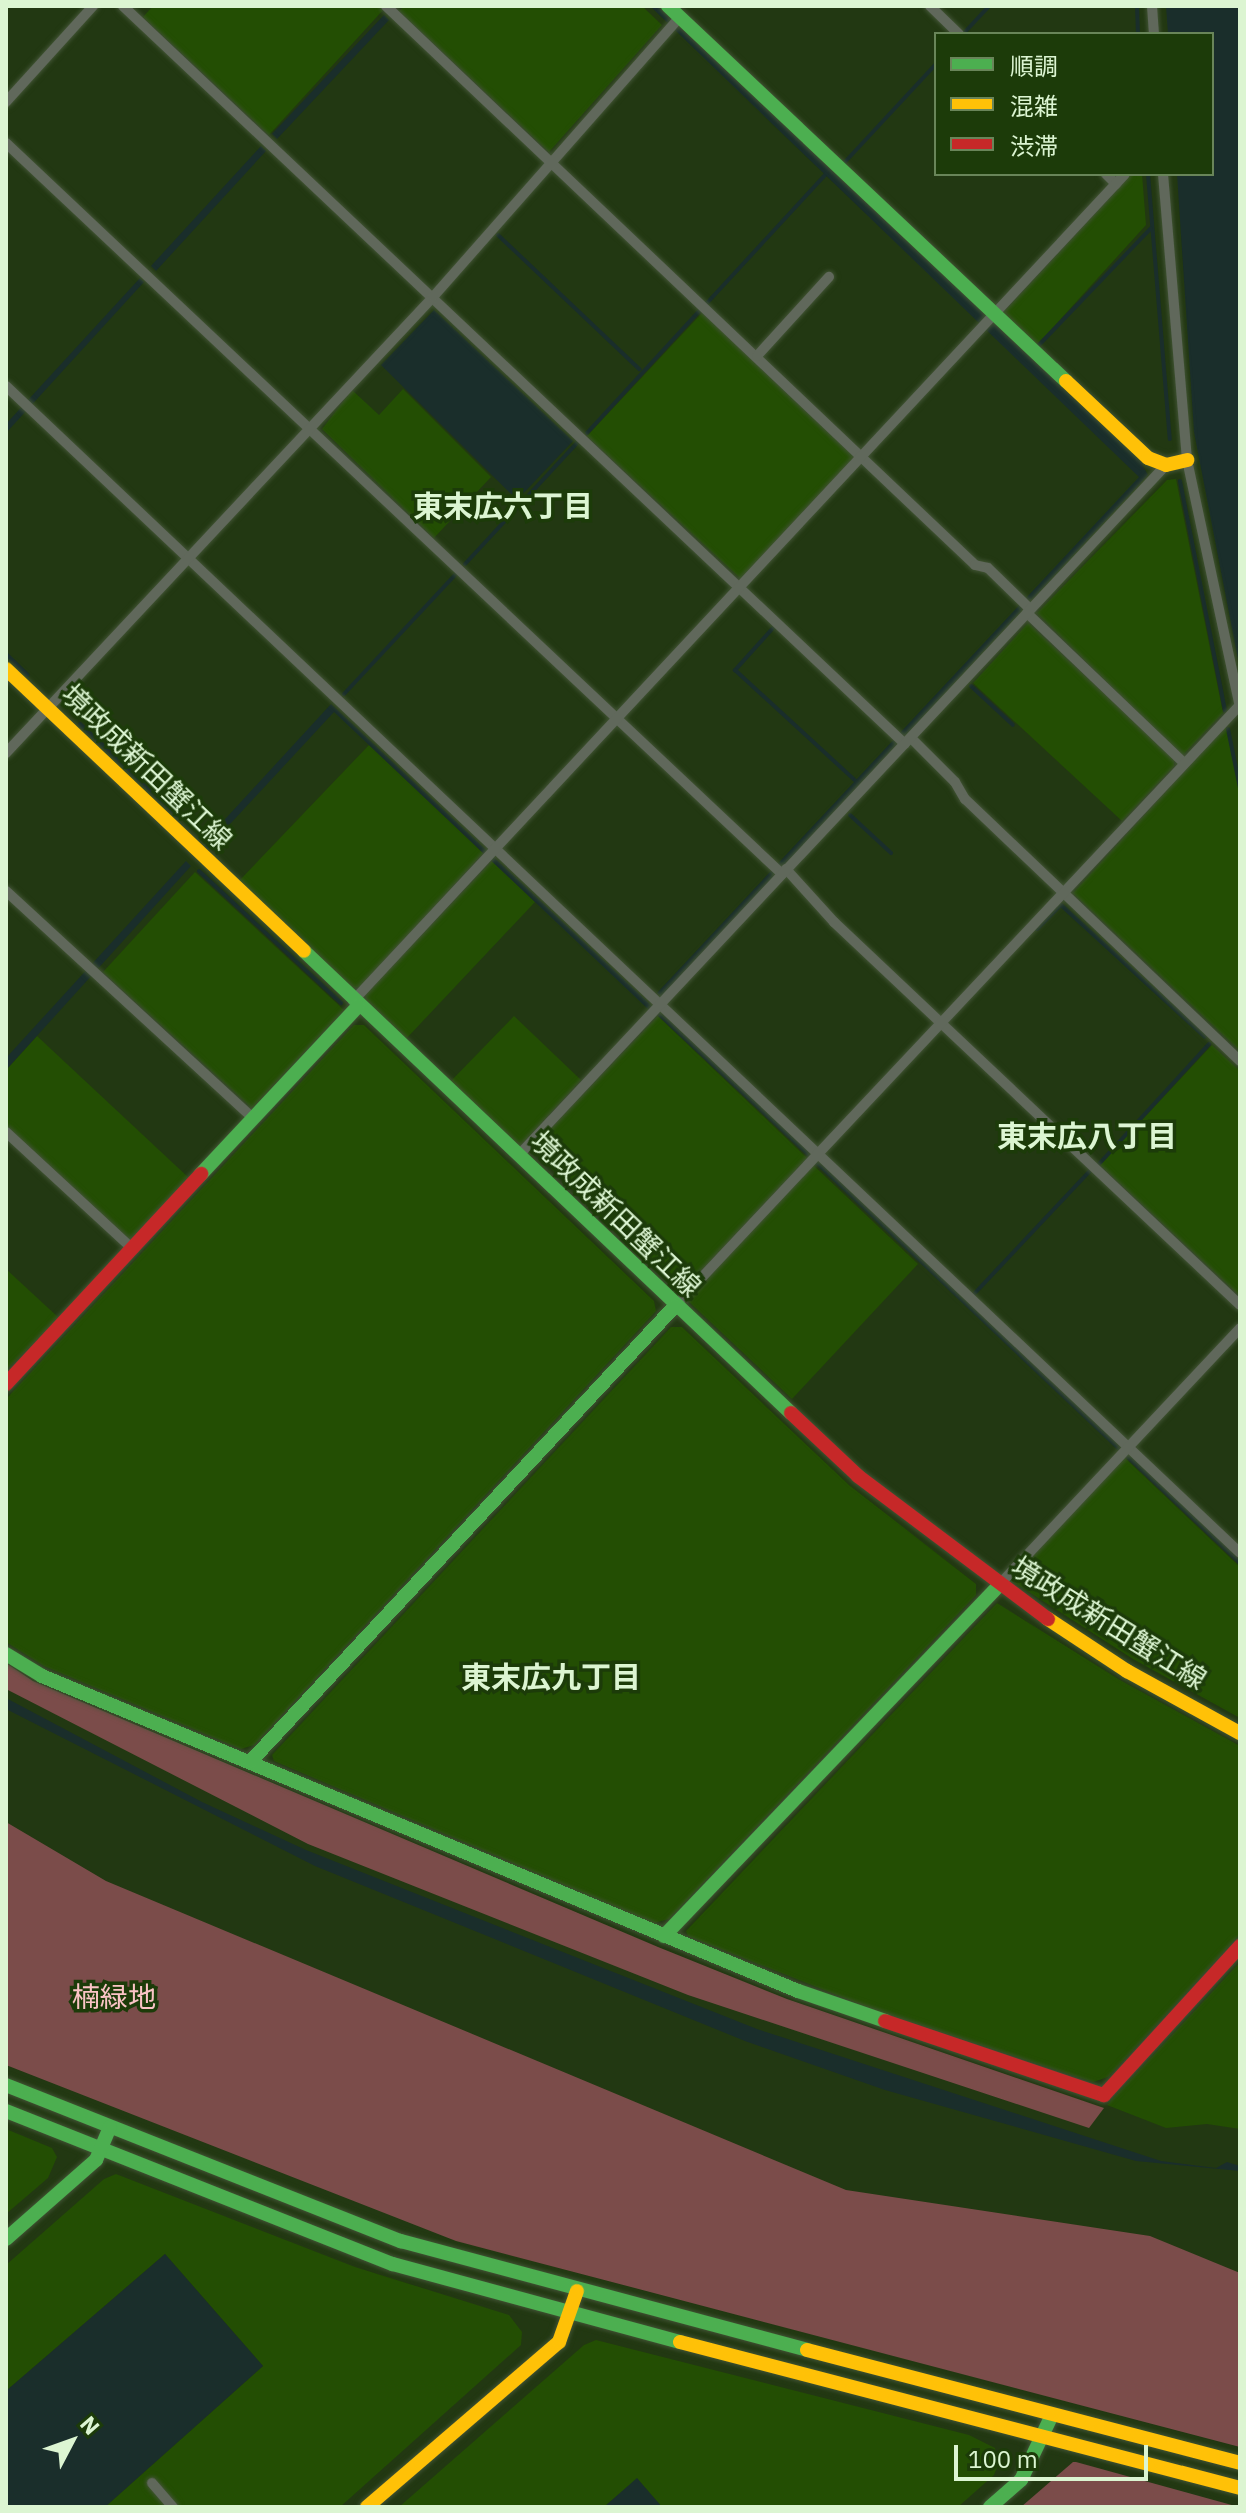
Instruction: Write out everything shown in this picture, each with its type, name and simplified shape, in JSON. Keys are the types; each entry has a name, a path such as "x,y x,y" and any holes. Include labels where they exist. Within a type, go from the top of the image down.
{"street":[{"path":"6,102 93,6"},
{"path":"123,6 742,588 904,739 955,782 965,799 1240,1061"},
{"path":"386,6 975,565 988,568 1184,763"},
{"path":"668,6 675,23 989,320 1148,458 1166,465"},
{"path":"930,6 957,32"},
{"path":"1152,6 1154,32"},
{"path":"6,753 433,297 675,23"},
{"path":"6,143 311,426 1240,1305"},
{"path":"1108,176 1116,184"},
{"path":"7,1381 133,1249 617,718 742,588 1123,176"},
{"path":"251,1761 818,1152 1240,706 1187,460 1163,176"},
{"path":"757,356 829,277"},
{"path":"6,386 492,853 661,1005 1240,1553"},
{"path":"518,1156 661,1005 780,870 1026,607 1166,465 1187,460"},
{"name":"境政成新田蟹江線","path":"6,669 355,1003 858,1476 998,1586 1127,1671 1240,1733"},
{"path":"6,891 253,1118"},
{"path":"6,1132 133,1249"},
{"path":"664,1936 1240,1328"},
{"path":"6,1654 42,1676 798,1991 1104,2095 1240,1946"},
{"path":"6,2085 401,2241 577,2291 1240,2463"},
{"path":"6,2111 393,2264 569,2314 1240,2488"},
{"path":"6,2239 102,2150 110,2127"},
{"path":"367,2507 559,2342 577,2291"},
{"path":"990,2507 1021,2480 1052,2415"},
{"path":"152,2483 173,2507"}],"shaded area":[{"path":"153,6 381,6 384,9 269,135 143,17"},
{"path":"404,6 642,6 662,25 549,152 399,11"},
{"path":"1130,176 1142,176 1146,225 1037,345 1003,313"},
{"path":"702,313 853,454 854,460 742,580 587,436"},
{"path":"403,389 491,477 434,538 322,429 352,390 379,415"},
{"path":"1176,479 1223,713 1182,756 1037,613 1167,480"},
{"path":"1028,623 1174,759 1174,766 1122,821 973,683"},
{"path":"1226,726 1240,796 1240,1051 1073,893"},
{"path":"369,745 483,853 362,986 353,988 238,882"},
{"path":"492,861 535,902 405,1040 366,1002 366,994"},
{"path":"195,872 344,1010 252,1108 103,972"},
{"path":"514,1016 581,1080 519,1147 450,1082"},
{"path":"658,1016 807,1158 680,1293 531,1149"},
{"path":"354,1025 364,1025 654,1301 656,1311 254,1745 241,1749 44,1666 6,1642 6,1399"},
{"path":"37,1036 189,1178 129,1241 6,1127 6,1070"},
{"path":"1212,1045 1240,1071 1240,1296 1100,1165"},
{"path":"812,1164 918,1264 792,1399 687,1300"},
{"path":"6,1269 59,1318 6,1370"},
{"path":"671,1327 682,1327 849,1485 976,1584 976,1595 669,1919 654,1923 274,1761 272,1755"},
{"path":"1124,1457 1240,1567 1240,1718 1133,1659 1010,1580"},
{"path":"997,1603 1120,1680 1240,1746 1240,1934 1108,2077 1093,2082 877,2011 688,1936 686,1931"},
{"path":"1240,1962 1240,2129 1207,2124 1166,2128 1107,2105"},
{"path":"6,2129 52,2148 57,2157 48,2178 6,2214"},
{"path":"116,2174 355,2267 509,2315 522,2332 521,2345 340,2507 105,2507 263,2366 165,2254 6,2391 6,2265 104,2179"},
{"path":"596,2340 969,2435 995,2448 998,2465 994,2475 958,2507 662,2507 637,2479 604,2507 399,2507 584,2345"}],"green space":[{"path":"6,1663 33,1681 658,1947 787,1999 1104,2108 1089,2128 688,1995 308,1844 6,1689"},
{"name":"楠緑地","path":"6,1822 106,1881 846,2190 1150,2236 1240,2273 1240,2447 456,2241 6,2065"},
{"path":"1076,2462 1239,2507 1021,2507"}],"water":[{"path":"650,6 657,6 1140,461 1148,475 661,997 657,993 1139,477"},
{"path":"1166,6 1240,6 1240,670 1194,432 1177,176 1214,176 1214,32 1168,32"},
{"path":"384,15 389,20 277,139 272,134"},
{"path":"261,146 266,151 156,271 151,266"},
{"path":"140,278 144,282 6,433 6,424"},
{"path":"434,310 573,441 517,500 381,365"},
{"path":"331,704 652,1006 649,1010 334,712 206,850 205,841"},
{"path":"186,861 191,866 6,1070 6,1058"},
{"path":"6,1698 202,1802 306,1850 757,2029 1161,2161 1216,2168 1227,2162 1240,2166 1240,2171 1136,2161 885,2090 745,2041 315,1866 6,1709"},
{"path":"165,2254 263,2366 105,2507 6,2507 6,2391"},
{"path":"637,2478 662,2507 604,2507"}],"waterway":[{"path":"965,32 989,6"},
{"path":"1137,6 1138,32"},
{"path":"844,163 934,66"},
{"path":"707,303 827,173"},
{"path":"1148,176 1170,439"},
{"path":"1038,346 1151,228"},
{"path":"498,235 639,369"},
{"path":"587,433 699,311"},
{"path":"465,564 577,443"},
{"path":"1180,481 1225,711"},
{"path":"344,694 457,573"},
{"path":"773,628 735,670 857,782"},
{"path":"6,654 28,675"},
{"path":"971,686 1013,725"},
{"path":"80,724 177,815"},
{"path":"1228,729 1240,788"},
{"path":"850,815 891,853"},
{"path":"199,871 341,1003"},
{"path":"1037,929 1061,905 1205,1037"},
{"path":"659,1014 809,1155"},
{"path":"1099,1164 1209,1044"},
{"path":"816,1162 1119,1449"},
{"path":"974,1294 1089,1172"},
{"path":"1128,1457 1240,1563"}],"traffic: fast":[{"path":"668,6 1066,381"},
{"path":"304,951 791,1413"},
{"path":"201,1174 358,1006"},
{"path":"251,1761 675,1306"},
{"path":"664,1936 998,1586"},
{"path":"6,1654 42,1676 798,1991 885,2021"},
{"path":"6,2085 401,2241 807,2350"},
{"path":"6,2111 393,2264 680,2342"},
{"path":"6,2239 96,2160 110,2127"},
{"path":"990,2507 1021,2480 1052,2415"}],"traffic: slow":[{"path":"1066,381 1148,458 1166,465 1187,460"},
{"path":"6,669 304,951"},
{"path":"1048,1619 1127,1671 1240,1733"},
{"path":"367,2507 559,2342 577,2291"},
{"path":"680,2342 1240,2488"},
{"path":"807,2350 1240,2463"}],"traffic: jam":[{"path":"6,1384 201,1174"},
{"path":"791,1413 858,1476 1048,1619"},
{"path":"885,2021 1104,2095 1240,1946"}],"district":[{"name":"東末広六丁目","path":"503,506"},
{"name":"東末広八丁目","path":"1087,1136"},
{"name":"東末広九丁目","path":"551,1677"}]}
